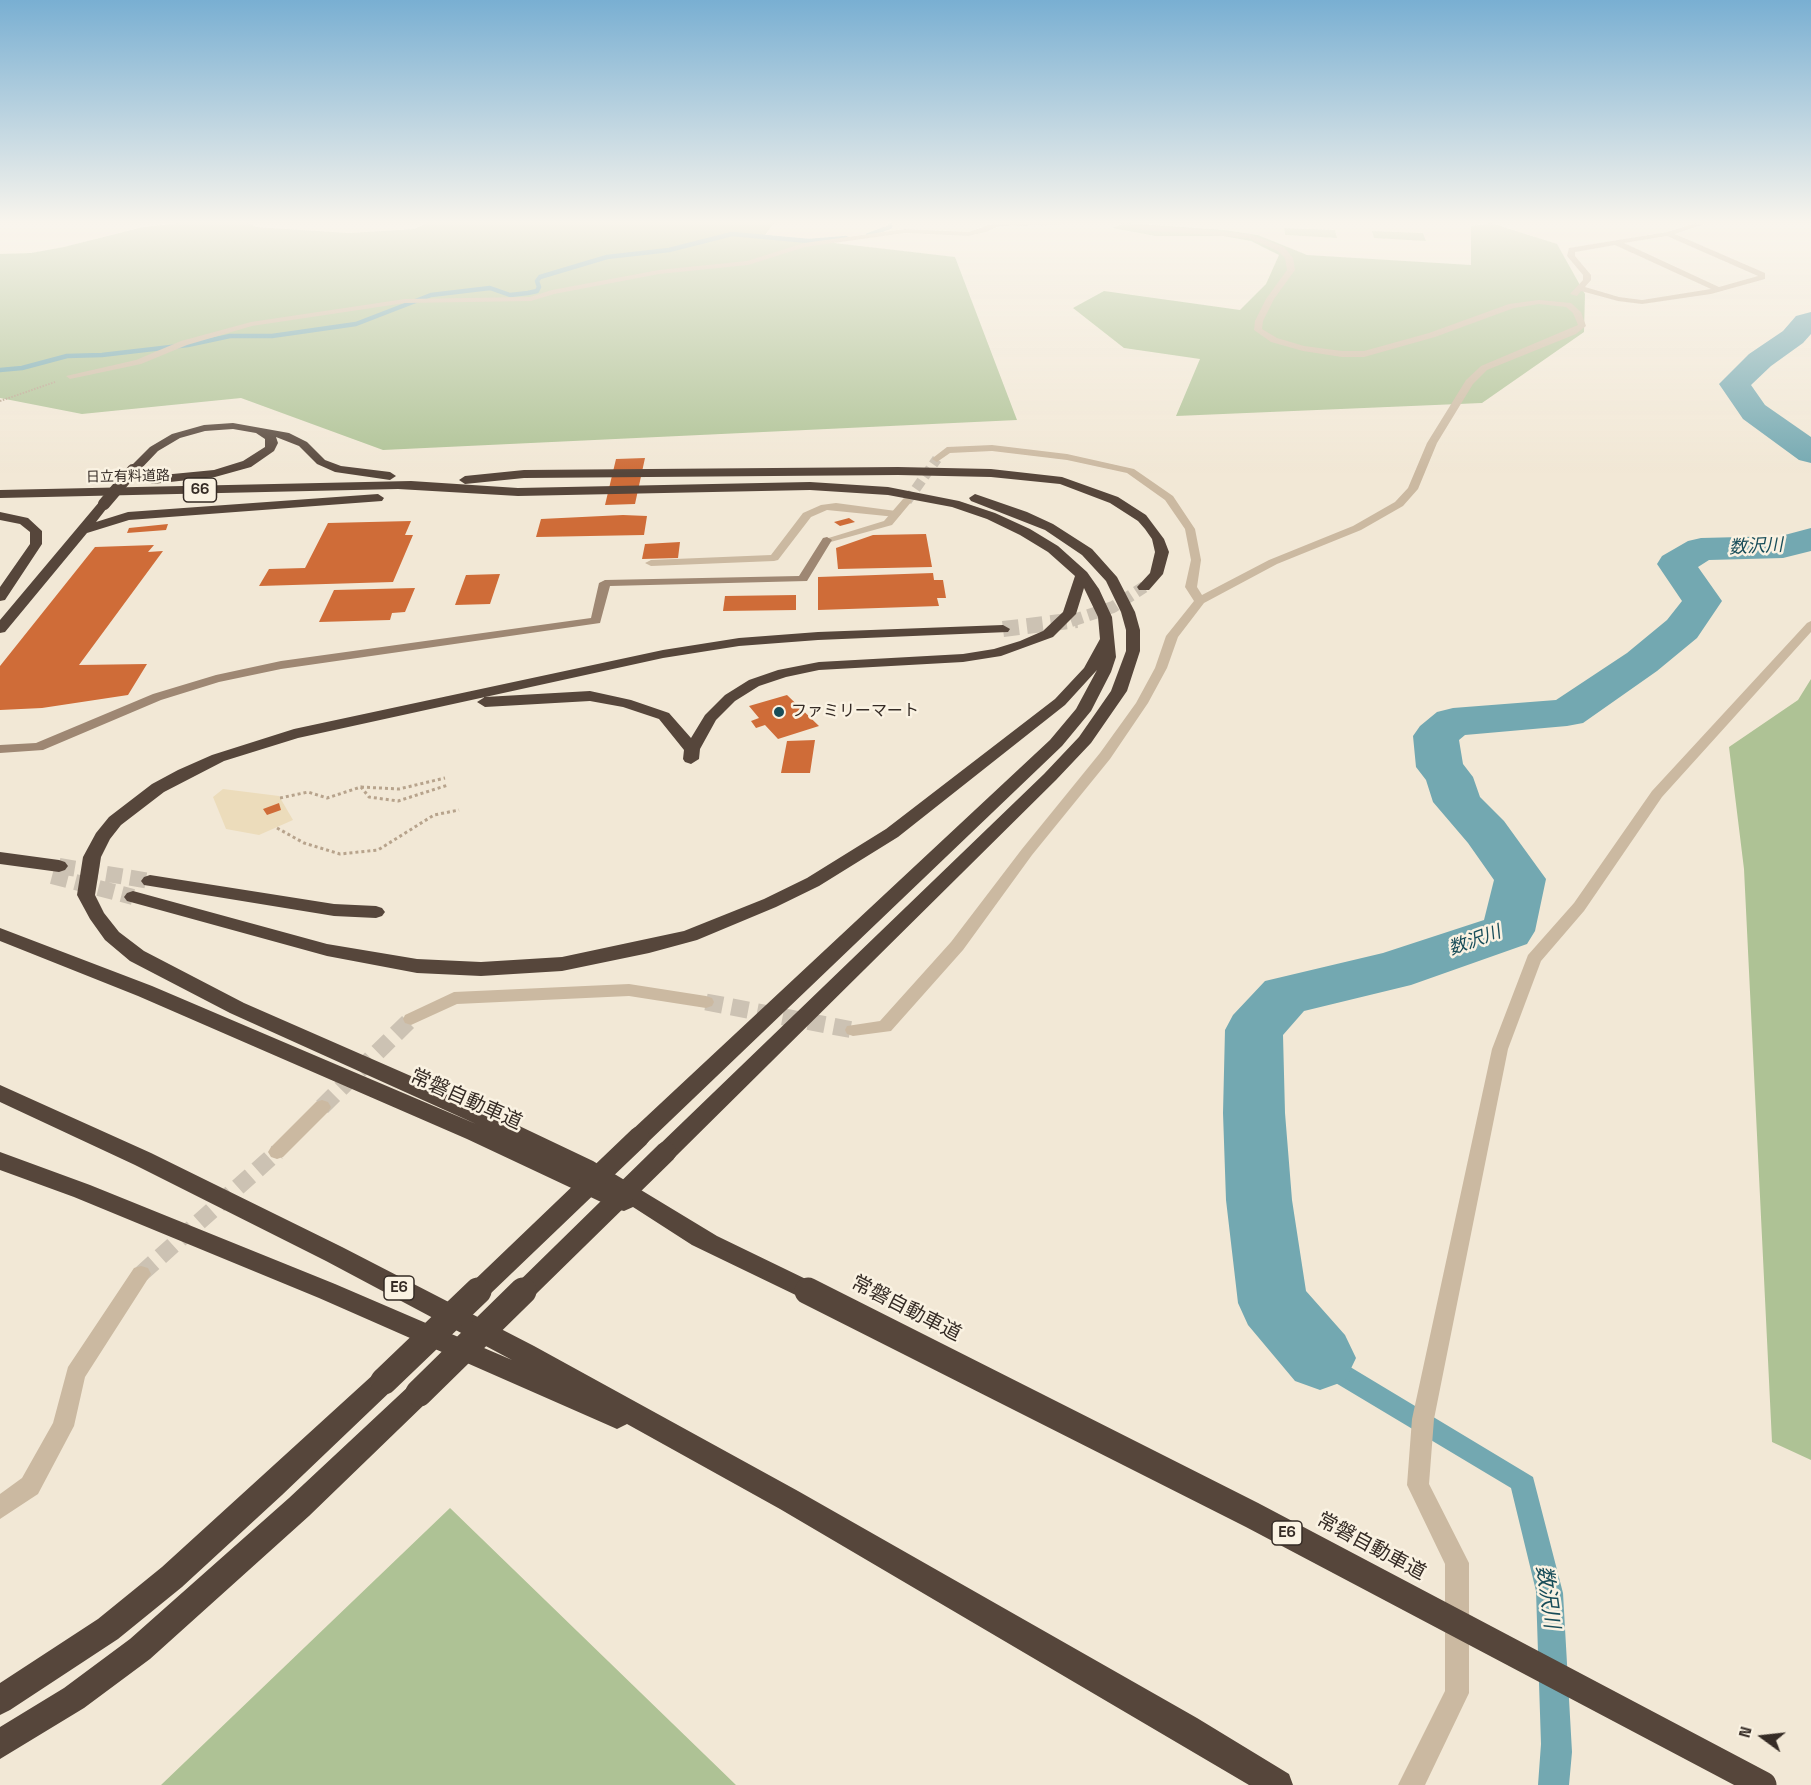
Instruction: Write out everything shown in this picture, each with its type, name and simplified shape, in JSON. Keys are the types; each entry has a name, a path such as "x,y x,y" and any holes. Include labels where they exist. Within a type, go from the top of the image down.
{"highway":[{"path":"0,486 176,478 223,471 247,464 270,449 272,442 270,437 248,427"},
{"path":"0,629 133,470 154,449 176,436 204,428 248,427 285,435 303,444 321,462 339,469 362,473 420,476 763,472 991,473 1062,481 1099,493 1129,508 1142,518 1158,539 1162,552 1161,563 1156,574 1144,587"},
{"path":"0,1744 74,1698 140,1649 299,1508 666,1152 1085,740 1119,691 1133,651 1133,630 1128,612 1112,580 1087,552 1049,527 1023,514 972,496 923,486 763,472"},
{"path":"401,486 524,474"},
{"path":"401,486 518,492"},
{"name":"日立有料道路","path":"0,494 401,486"},
{"path":"0,1700 108,1629 172,1577 273,1486 1056,743 1083,711 1098,686 1109,657 1105,617 1092,589 1082,575 1053,549 992,516 955,504 888,491 810,486 518,492 340,500 128,516 83,530"},
{"path":"0,516 24,521 36,531 36,544 0,597"},
{"path":"377,716 405,715 518,699 590,696 626,703 664,716 692,754 710,718 730,698 754,683 783,673 819,666 963,658 996,653 1025,645 1048,634 1069,614 1082,575"},
{"path":"710,1243 585,1167 445,1100 237,1008 137,956 112,936 96,915 86,894 92,857 102,837 115,821 135,804 184,773 245,748 294,734 663,654 739,642 818,636 1004,629"},
{"path":"133,897 327,950 417,966 481,969 562,964 649,947 690,936 770,903 813,882 892,833 1060,702 1090,670 1107,638"},
{"path":"0,859 56,871"},
{"path":"150,881 334,910 376,912"},
{"name":"常磐自動車道","path":"0,934 145,991 475,1133 710,1243 1252,1515 1763,1785"},
{"name":"E6","path":"0,1093 142,1159 334,1254 525,1354 789,1500 1186,1729 1278,1785"},
{"path":"0,1161 82,1191 327,1291 712,1458"}],"street":[{"path":"70,376 138,362 184,343 251,324 370,306"},
{"path":"1266,306 1259,321 1258,330 1274,340 1312,350 1364,354 1431,335 1511,306"},
{"path":"853,1030 885,1027 957,946 1027,852 1105,756 1142,703 1161,668 1172,636 1200,601 1273,562 1357,528 1399,504 1413,489 1432,443 1469,382 1484,368 1573,332 1582,326 1577,312 1568,306"},
{"path":"937,459 947,450 992,448 1067,457 1130,471 1169,498 1190,529 1196,560 1191,587 1200,601"},
{"path":"0,749 39,747 157,697 216,679 281,666 596,621 605,583 803,579 827,540 888,523 907,501"},
{"path":"651,563 774,558 807,514 825,507 836,506 896,514"},
{"path":"1411,1785 1457,1694 1457,1563 1418,1485 1422,1419 1500,1049 1534,959 1579,907 1657,794 1811,625"},
{"path":"411,1019 454,998 629,990 706,1002"},
{"path":"277,1152 322,1107"},
{"path":"0,1508 30,1486 63,1426 75,1374 141,1274"}],"path":[{"path":"0,401 17,397 70,376"},
{"path":"280,798 308,792 327,798 360,787 399,789 445,778"},
{"path":"360,787 369,797 398,801 448,785"},
{"path":"277,828 304,843 340,854 378,850 434,815 459,810"}],"green space":[{"path":"0,306 974,306 1017,420 383,450 241,398 82,414 0,398"},
{"path":"1214,306 1240,310 1244,306 1585,306 1584,332 1482,403 1176,416 1200,359 1124,348 1073,308"},
{"path":"1811,679 1811,1460 1772,1442 1744,869 1729,747 1798,700"},
{"path":"450,1508 736,1785 161,1785"}],"shaded area":[{"path":"223,789 279,796 293,820 259,835 226,829 213,797"}],"water":[{"path":"1284,1301 1332,1356 1533,1477 1563,1593 1572,1752 1569,1785 1538,1785 1541,1744 1536,1591 1511,1488 1319,1373 1263,1308"}],"building":[{"path":"645,458 635,504 605,505 616,459"},
{"path":"647,516 644,535 536,537 541,519"},
{"path":"849,518 855,522 840,526 834,522"},
{"path":"411,521 405,535 413,535 393,582 259,586 269,569 305,568 328,523"},
{"path":"168,524 166,530 127,533 129,528"},
{"path":"926,534 932,567 838,569 836,548 873,535"},
{"path":"680,542 678,558 642,559 645,544"},
{"path":"154,545 148,552 163,551 79,665 147,664 128,695 42,708 0,710 0,666 95,547"},
{"path":"933,573 934,580 943,580 946,598 937,598 939,606 818,610 818,577"},
{"path":"500,574 490,604 455,605 466,575"},
{"path":"415,588 405,612 392,613 390,620 319,622 334,590"},
{"path":"796,595 796,610 723,611 725,596"},
{"name":"ファミリーマート","path":"787,695 819,726 778,739 765,725 756,728 751,721 759,718 749,706"},
{"path":"815,740 810,773 781,773 787,741"},
{"path":"279,803 281,810 267,815 263,809"}],"waterway":[{"path":"0,370 22,368 67,356 102,355 188,345 230,336 272,336 356,324 402,306"},
{"name":"数沢川","path":"1811,321 1806,322 1793,337 1760,360 1735,384 1754,412 1811,453"},
{"name":"数沢川","path":"1320,1358 1273,1303 1259,1200 1254,1113 1254,1030 1285,995 1391,971 1508,931 1520,879 1486,832 1457,802 1449,777 1440,767 1436,736 1453,722 1567,713 1642,662 1682,629 1702,601 1676,564 1701,549 1783,547 1811,539"}],"tunnel":[{"path":"907,501 937,459"},
{"path":"1072,621 1113,607 1144,587"},
{"path":"1072,621 1077,620"},
{"path":"1003,629 1072,621"},
{"path":"59,866 150,881"},
{"path":"52,876 133,897"},
{"path":"706,1002 853,1030"},
{"path":"322,1107 411,1019"},
{"path":"141,1274 277,1152"}],"place":[{"name":"ファミリーマート","path":"779,712"}]}
